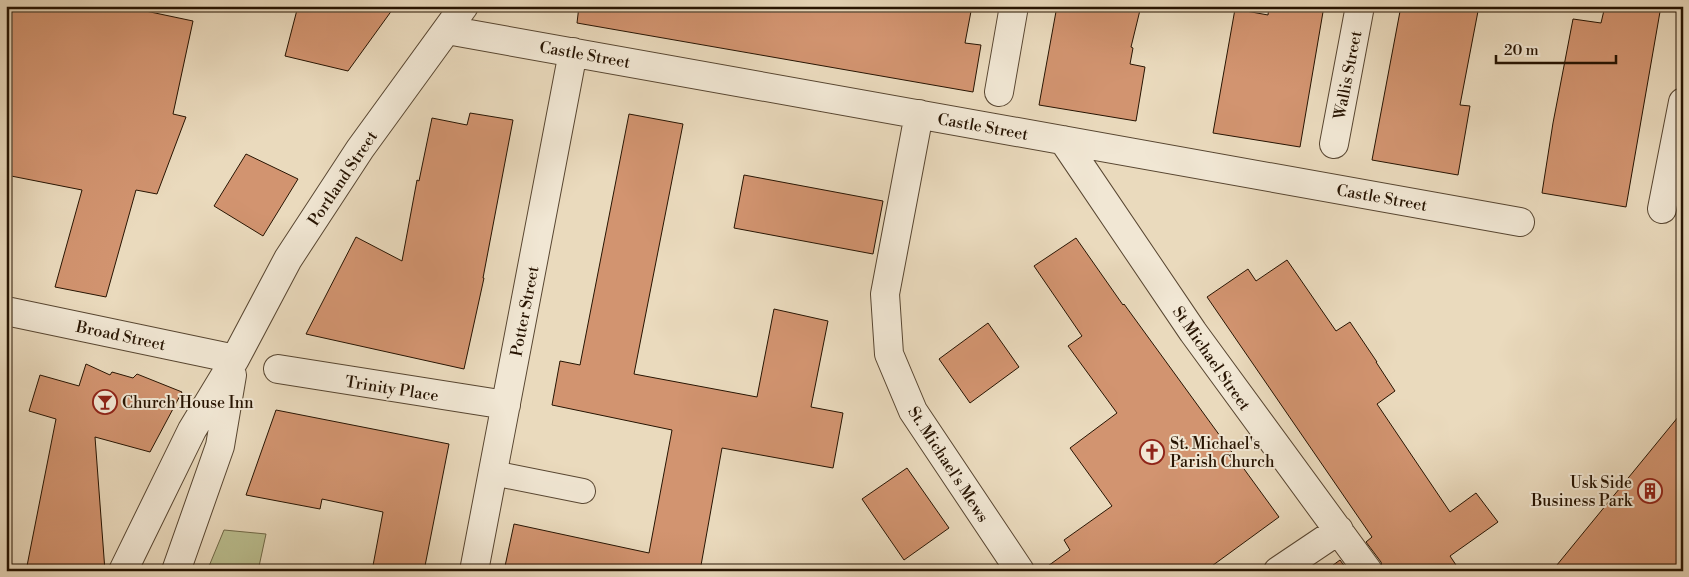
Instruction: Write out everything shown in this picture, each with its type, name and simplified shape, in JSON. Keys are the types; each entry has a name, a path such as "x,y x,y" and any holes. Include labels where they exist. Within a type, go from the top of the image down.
{"street":[{"name":"Portland Street","path":"123,571 192,430 235,359 288,259 360,149 464,6"},
{"path":"999,92 1014,6"},
{"name":"Wallis Street","path":"1334,144 1360,6"},
{"name":"Castle Street","path":"447,30 1520,222"},
{"name":"Potter Street","path":"474,571 573,52"},
{"path":"1662,209 1683,102"},
{"name":"St. Michael's Mews","path":"919,114 885,294 889,354 912,411 1020,571"},
{"name":"St Michael Street","path":"1063,140 1245,406 1368,571"},
{"name":"Broad Street","path":"6,312 235,359"},
{"name":"Portland Street","path":"176,571 220,446 235,359"},
{"name":"Trinity Place","path":"278,369 506,405"},
{"path":"1278,571 1339,530"}],"lane":[{"path":"493,473 583,491"}],"green space":[{"path":"224,530 266,534 258,571 207,571"}],"building":[{"path":"6,6 122,6 193,21 173,114 186,117 157,194 136,190 106,297 55,287 82,190 6,175"},
{"path":"298,6 395,6 348,71 285,56"},
{"path":"579,6 972,6 965,43 981,45 973,92 577,23"},
{"path":"1057,6 1141,6 1131,47 1133,48 1130,64 1145,67 1136,121 1039,105"},
{"path":"1269,6 1324,6 1300,147 1213,133 1235,9 1268,15"},
{"path":"1401,6 1479,6 1460,105 1470,106 1458,175 1372,160"},
{"path":"1605,6 1661,6 1626,207 1542,193 1573,19 1601,23"},
{"path":"470,113 513,120 484,278 464,369 306,334 356,237 402,261 417,180 419,181 432,118 467,125"},
{"path":"629,114 683,124 634,374 757,397 774,309 828,321 811,407 843,413 833,468 722,448 700,571 504,571 514,524 649,553 672,430 552,405 560,361 580,365"},
{"path":"246,154 298,179 263,236 214,206"},
{"path":"744,175 883,201 873,254 734,228"},
{"name":"St. Michael's Parish Church","path":"1076,238 1279,517 1205,571 1041,571 1070,550 1064,540 1112,506 1070,448 1117,413 1068,346 1082,336 1034,266"},
{"path":"1287,260 1336,331 1350,322 1377,362 1395,391 1377,404 1450,512 1476,493 1498,522 1450,556 1460,571 1383,571 1381,562 1366,542 1372,537 1207,297 1248,269 1256,281"},
{"path":"988,323 1019,367 970,403 939,359"},
{"path":"86,364 110,375 112,372 133,378 137,374 182,392 150,452 95,437 105,571 26,571 56,419 29,411 40,375 79,386"},
{"path":"276,410 449,444 424,571 372,571 383,512 322,499 320,509 246,495"},
{"name":"Usk Side Business Park","path":"1683,411 1683,571 1552,571"},
{"path":"907,468 949,528 904,560 862,499"},
{"path":"1340,560 1348,571 1325,571"}],"place":[{"name":"Church House Inn","path":"105,402"},
{"name":"St. Michael's Parish Church","path":"1152,452"},
{"name":"Usk Side Business Park","path":"1650,491"}]}
